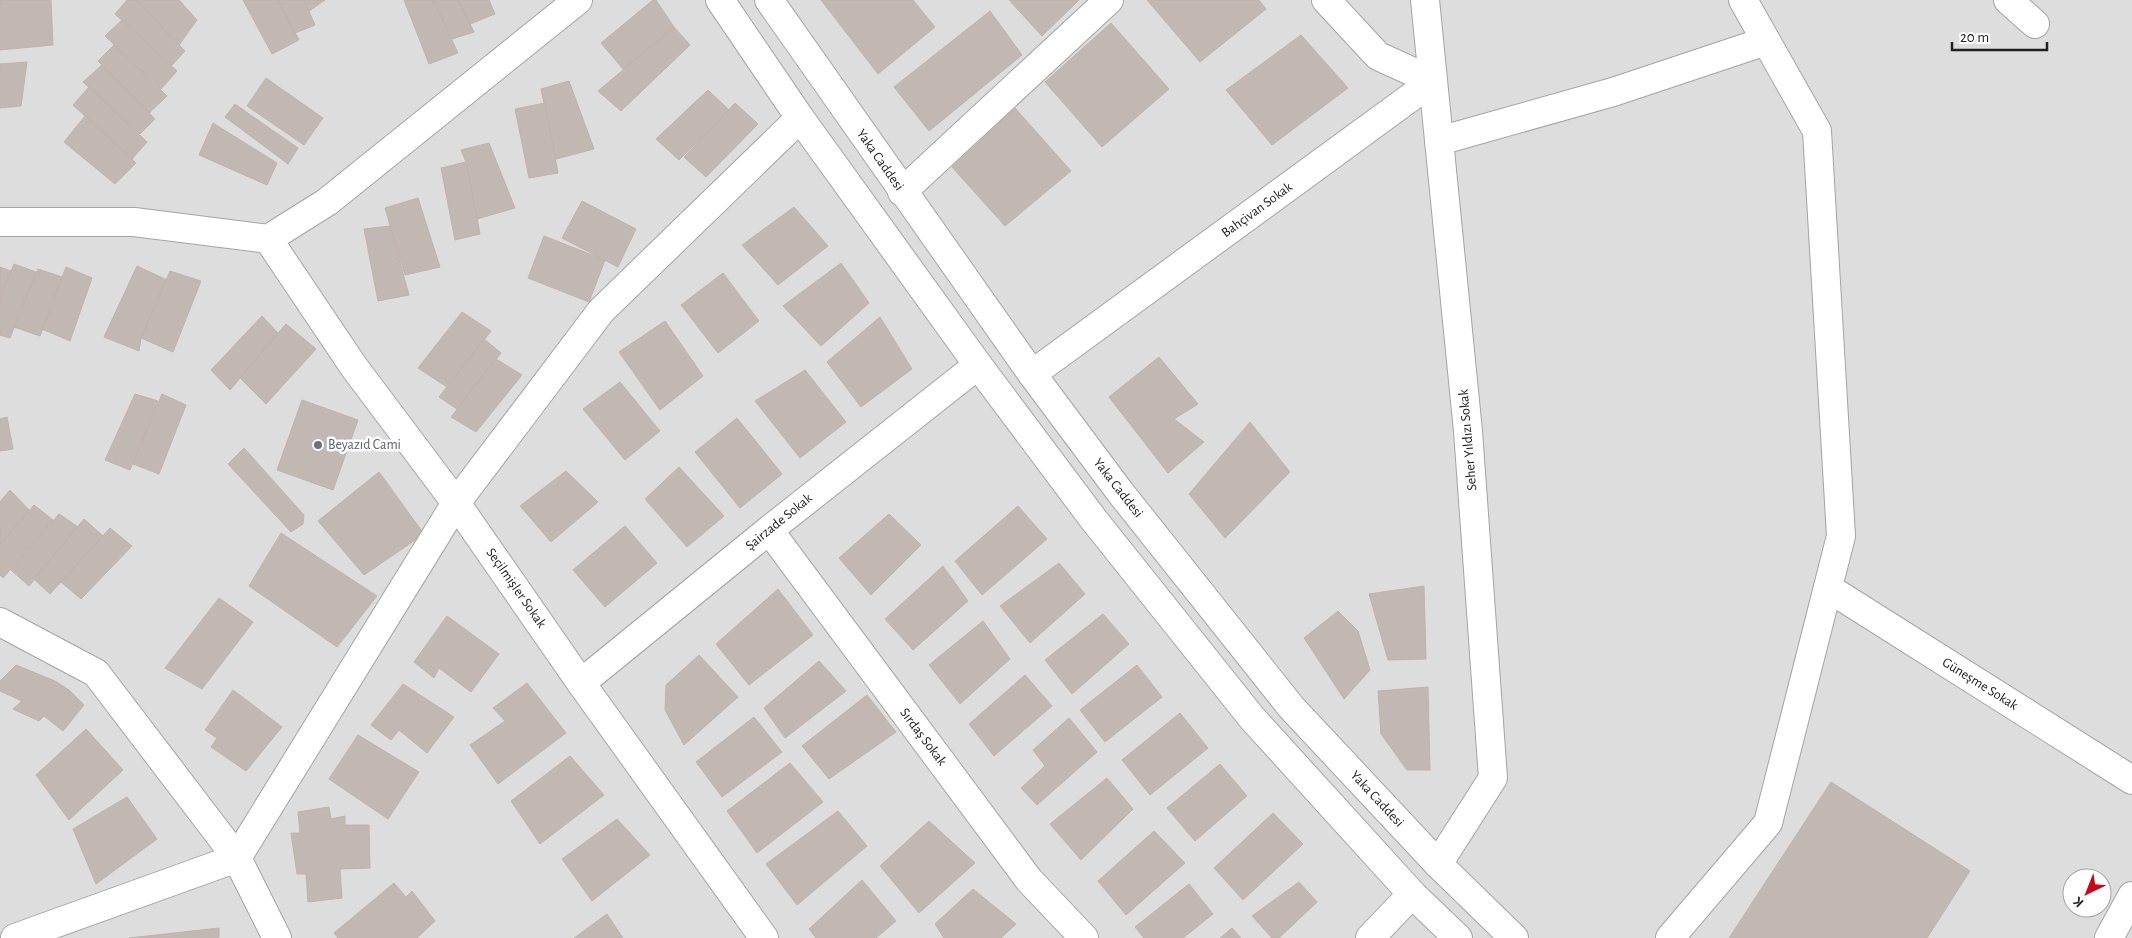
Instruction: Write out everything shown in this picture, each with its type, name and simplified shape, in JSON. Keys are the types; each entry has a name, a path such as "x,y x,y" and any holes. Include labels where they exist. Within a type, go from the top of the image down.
{"street":[{"path":"0,222 134,222 268,239 327,202 578,0"},
{"path":"720,0 800,118 978,365 1094,520 1252,718 1412,894 1458,938"},
{"name":"Yaka Caddesi","path":"769,0 902,192 1032,374 1120,492 1291,707 1438,864 1514,938"},
{"path":"902,192 1109,0"},
{"path":"1326,0 1378,56 1433,81"},
{"name":"Seher Yıldızı Sokak","path":"1425,0 1468,430 1493,778 1438,864"},
{"path":"1670,938 1768,823 1841,536 1817,131 1743,0"},
{"path":"2008,0 2035,24"},
{"path":"1439,141 1613,92 1766,41"},
{"name":"Bahçivan Sokak","path":"1032,374 1433,81"},
{"path":"15,938 237,858 456,503 601,311 800,118"},
{"name":"Seçilmişler Sokak","path":"268,239 354,367 456,503 581,683 764,938"},
{"name":"Şairzade Sokak","path":"581,683 769,530 978,365"},
{"name":"Sırdaş Sokak","path":"769,530 1029,880 1084,938"},
{"name":"Güneşme Sokak","path":"1828,588 2132,780"},
{"path":"0,622 96,673 237,858 277,938"},
{"path":"1370,938 1412,894"},
{"path":"2108,938 2132,896"}],"shaded area":[{"path":"0,0 2132,0 2132,938 0,938"}],"building":[{"path":"0,0 51,0 53,45 0,50"},
{"path":"127,0 136,0 185,51 171,66 115,14"},
{"path":"136,0 179,0 197,20 179,45"},
{"path":"243,0 278,0 299,40 272,54"},
{"path":"278,0 304,0 315,25 295,33"},
{"path":"304,0 325,0 309,11"},
{"path":"404,0 433,0 458,53 429,64"},
{"path":"433,0 458,0 474,32 452,39"},
{"path":"458,0 489,0 495,14 470,24"},
{"path":"653,0 656,0 674,27 623,69 601,43"},
{"path":"821,0 913,0 935,27 878,74"},
{"path":"1009,0 1079,0 1042,36"},
{"path":"1147,0 1259,0 1266,9 1200,62"},
{"path":"990,11 1022,55 929,131 894,87"},
{"path":"122,20 177,71 161,89 105,36"},
{"path":"1111,23 1169,89 1102,147 1045,82"},
{"path":"674,27 690,45 621,111 598,91"},
{"path":"1301,35 1348,88 1272,145 1226,90"},
{"path":"114,45 167,96 149,113 98,61"},
{"path":"27,62 21,106 0,108 0,64"},
{"path":"102,65 155,119 140,134 83,82"},
{"path":"266,78 323,118 304,145 247,106"},
{"path":"569,81 594,149 556,159 541,89"},
{"path":"89,87 147,142 132,159 73,105"},
{"path":"708,90 729,110 679,160 656,139"},
{"path":"545,103 558,173 529,178 515,109"},
{"path":"735,103 758,124 706,177 684,157"},
{"path":"235,104 298,148 288,164 225,117"},
{"path":"1015,108 1071,171 1005,226 952,167"},
{"path":"85,116 136,163 115,184 64,142"},
{"path":"213,123 277,163 267,185 199,155"},
{"path":"489,143 515,208 477,219 466,162 461,150"},
{"path":"466,162 480,234 455,240 441,168"},
{"path":"418,198 440,267 405,275 385,208"},
{"path":"582,201 636,229 618,267 562,238"},
{"path":"794,207 828,246 778,285 742,245"},
{"path":"390,226 409,295 378,301 364,229"},
{"path":"544,236 605,260 589,302 528,278"},
{"path":"841,263 869,303 821,346 783,306"},
{"path":"14,264 36,272 10,338 0,335 0,298"},
{"path":"137,266 167,280 141,338 139,351 104,337"},
{"path":"0,267 11,271 0,298"},
{"path":"66,267 92,278 70,341 42,329"},
{"path":"38,269 62,277 40,336 14,327"},
{"path":"170,271 201,281 173,352 141,338"},
{"path":"723,273 759,321 718,353 681,305"},
{"path":"462,312 491,331 447,387 418,368"},
{"path":"262,316 278,333 230,390 211,370"},
{"path":"880,317 912,369 861,407 827,362"},
{"path":"665,321 703,376 660,410 619,352"},
{"path":"286,324 316,349 266,404 240,378"},
{"path":"484,339 501,353 457,409 439,397"},
{"path":"1159,357 1198,404 1174,419 1204,442 1168,473 1109,397"},
{"path":"496,359 522,375 476,432 451,417"},
{"path":"805,370 846,422 800,458 755,401"},
{"path":"620,382 660,431 625,460 583,409"},
{"path":"135,394 158,401 130,470 105,460"},
{"path":"162,394 186,405 159,474 133,464"},
{"name":"Beyazıd Cami","path":"302,400 358,420 333,490 277,470"},
{"path":"7,417 13,449 0,451 0,419"},
{"path":"737,418 782,474 740,508 695,452"},
{"path":"1250,422 1290,472 1225,538 1189,494"},
{"path":"244,448 304,515 303,524 291,532 228,464"},
{"path":"679,467 724,516 687,547 645,499"},
{"path":"566,471 598,502 551,542 520,506"},
{"path":"379,472 424,534 364,575 318,521"},
{"path":"10,490 29,510 0,545 0,502"},
{"path":"34,505 53,520 3,578 0,575 0,545"},
{"path":"1018,506 1047,539 982,595 955,561"},
{"path":"59,514 78,527 29,586 11,570"},
{"path":"889,514 921,545 871,595 839,558"},
{"path":"84,519 103,536 50,594 34,579"},
{"path":"625,526 657,563 605,607 573,570"},
{"path":"110,528 132,546 81,599 61,582"},
{"path":"281,533 377,596 337,647 249,586"},
{"path":"1059,563 1085,594 1030,643 1000,606"},
{"path":"943,566 968,601 913,650 885,619"},
{"path":"1424,586 1426,659 1388,660 1369,594"},
{"path":"778,589 813,635 749,685 716,644"},
{"path":"219,598 253,622 202,689 165,668"},
{"path":"1338,611 1358,631 1370,670 1344,699 1304,638"},
{"path":"1103,614 1129,644 1072,694 1045,660"},
{"path":"447,616 499,654 471,692 439,668 434,678 414,662"},
{"path":"983,621 1010,659 960,704 929,665"},
{"path":"699,655 738,697 684,745 665,710 666,685"},
{"path":"819,661 846,691 785,738 764,708"},
{"path":"16,665 55,681 69,690 84,705 63,731 44,716 39,721 13,709 22,701 0,691 0,681"},
{"path":"1137,665 1162,697 1105,742 1080,710"},
{"path":"1025,675 1052,706 994,756 969,724"},
{"path":"527,683 566,733 498,784 470,745 505,721 493,708"},
{"path":"403,684 454,717 427,753 399,730 391,740 371,725"},
{"path":"1428,687 1430,770 1407,770 1381,734 1378,691"},
{"path":"233,690 282,727 246,771 211,747 217,738 205,730"},
{"path":"867,695 896,732 829,779 802,746"},
{"path":"1180,713 1208,748 1150,795 1122,760"},
{"path":"754,717 782,752 722,797 696,762"},
{"path":"1069,718 1097,752 1037,805 1021,788 1045,766 1033,750"},
{"path":"86,729 123,770 69,820 36,775"},
{"path":"358,735 419,772 388,819 329,779"},
{"path":"570,756 604,795 540,844 511,801"},
{"path":"790,763 823,802 757,853 727,811"},
{"path":"1220,764 1247,796 1195,841 1167,808"},
{"path":"1107,778 1133,809 1081,860 1050,824"},
{"path":"1831,782 1970,871 1927,938 1729,938"},
{"path":"127,797 157,839 96,884 73,829"},
{"path":"329,807 331,819 345,816 345,825 369,825 370,868 340,869 342,898 308,902 306,874 297,874 291,833 300,833 298,812"},
{"path":"838,811 867,846 797,905 766,864"},
{"path":"1273,813 1303,844 1243,900 1214,868"},
{"path":"617,819 650,855 592,901 562,859"},
{"path":"929,821 975,863 919,913 880,866"},
{"path":"1154,831 1185,863 1126,915 1098,881"},
{"path":"862,880 896,921 876,938 816,938 809,929"},
{"path":"1299,882 1317,902 1279,938 1272,938 1252,916"},
{"path":"394,883 406,897 412,891 435,921 417,938 338,938 334,933"},
{"path":"1189,884 1213,914 1183,938 1144,938 1135,927"},
{"path":"973,889 1016,924 1001,938 944,938 935,924"},
{"path":"607,914 623,938 574,938"},
{"path":"219,928 219,938 129,938"},
{"path":"1232,928 1241,938 1220,938"}],"place":[{"name":"Beyazıd Cami","path":"318,445"}]}
